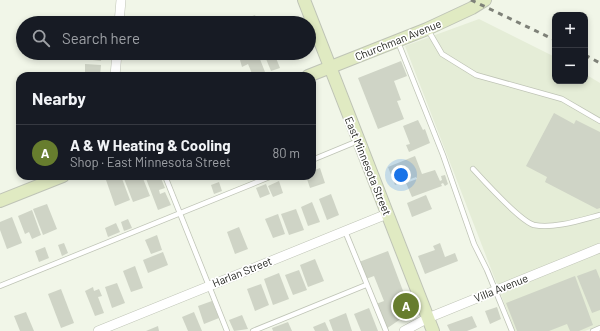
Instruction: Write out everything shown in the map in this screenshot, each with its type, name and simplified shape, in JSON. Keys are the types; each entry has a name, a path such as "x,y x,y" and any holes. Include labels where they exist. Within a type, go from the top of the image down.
{"street":[{"path":"120,16 121,0"},
{"name":"East Minnesota Street","path":"304,0 310,16"},
{"name":"Churchman Avenue","path":"316,73 427,28 472,8 485,0"},
{"name":"East Minnesota Street","path":"316,32 433,331"},
{"path":"115,72 116,60"},
{"path":"0,201 53,180"},
{"name":"Harlan Street","path":"98,331 387,214"},
{"name":"Villa Avenue","path":"404,331 428,318 600,248"}],"lane":[{"path":"427,28 442,54 476,75 562,99 600,121"},
{"path":"397,40 443,155 474,244 512,331"},
{"path":"316,158 358,141"},
{"path":"473,169 513,210 533,224 561,225 600,215"},
{"path":"167,180 227,331"},
{"path":"0,286 262,180"},
{"path":"345,231 386,331"},
{"path":"252,331 366,285"},
{"path":"593,331 600,328"}],"shaded area":[{"path":"479,19 552,56 552,84 588,84 588,76 600,83 600,325 585,331 515,331 405,46"}],"building":[{"path":"240,60 260,60 265,72 251,72 248,64 242,67"},
{"path":"266,60 277,60 280,68 271,71"},
{"path":"401,61 407,76 394,81 401,100 397,101 404,119 378,129 358,78"},
{"path":"85,64 101,65 100,72 85,72"},
{"path":"554,113 574,124 576,120 600,132 600,208 597,209 545,182 547,177 526,166"},
{"path":"418,120 423,130 425,129 430,143 409,152 406,145 410,144 403,126"},
{"path":"415,156 422,174 435,170 440,181 442,180 441,176 445,175 448,184 445,186 443,183 441,184 442,186 412,197 406,183 417,179 416,177 395,185 388,167"},
{"path":"320,168 325,183 310,188 307,180 316,180 316,170"},
{"path":"106,180 122,180 130,200 115,206"},
{"path":"125,180 144,180 150,196 133,202"},
{"path":"147,180 162,180 165,188 159,190 160,194 165,192 171,205 158,210"},
{"path":"279,181 283,193 273,197 268,186"},
{"path":"219,182 222,191 214,194 211,185"},
{"path":"266,184 270,194 260,198 256,188"},
{"path":"331,194 339,215 327,220 319,199"},
{"path":"426,195 432,209 412,217 407,203"},
{"path":"312,202 320,222 308,226 301,207"},
{"path":"47,204 57,229 43,235 33,209"},
{"path":"296,209 304,230 289,235 281,214"},
{"path":"32,210 41,235 32,239 29,232 25,234 18,216"},
{"path":"278,214 285,234 273,238 265,219"},
{"path":"12,217 22,243 7,249 0,230 0,222"},
{"path":"128,219 132,228 124,231 121,222"},
{"path":"116,223 120,232 108,237 105,228"},
{"path":"239,227 248,249 235,254 227,232"},
{"path":"157,235 162,250 151,254 145,240"},
{"path":"64,243 68,253 62,256 58,245"},
{"path":"440,243 445,257 455,253 458,261 425,274 418,256 435,250 433,246"},
{"path":"45,247 49,258 39,262 35,251"},
{"path":"388,251 411,312 386,329 376,304 384,301 374,276 366,279 359,262"},
{"path":"163,252 168,265 148,273 143,260"},
{"path":"315,259 324,281 308,287 300,265"},
{"path":"135,266 143,288 131,292 123,271"},
{"path":"596,269 600,279 600,310 592,313 577,276"},
{"path":"299,270 307,290 293,295 285,275"},
{"path":"279,273 289,299 273,305 264,279"},
{"path":"575,276 593,325 579,331 570,331 567,324 549,331 517,331 506,303"},
{"path":"117,283 125,303 112,308 105,287"},
{"path":"261,284 269,305 255,311 247,289"},
{"path":"93,287 94,291 99,289 102,296 98,297 104,313 95,316 85,291"},
{"path":"61,289 74,323 61,328 48,294"},
{"path":"212,301 219,318 204,324 198,306"},
{"path":"497,307 501,319 490,324 485,311"},
{"path":"369,308 378,331 361,331 354,314"},
{"path":"26,312 34,331 20,331 14,316"},
{"path":"194,312 202,331 188,331 182,317"},
{"path":"346,313 352,331 333,331 329,320"},
{"path":"242,315 248,329 234,331 229,320"},
{"path":"472,316 477,327 467,331 450,331 447,325"},
{"path":"288,322 292,331 273,331 272,328"},
{"path":"325,322 329,331 315,331 313,327"},
{"path":"158,326 159,331 146,331"}],"railway":[{"path":"471,0 552,39"},
{"path":"588,57 600,63"}],"place":[{"name":"A & W Heating & Cooling","path":"406,306"}]}
